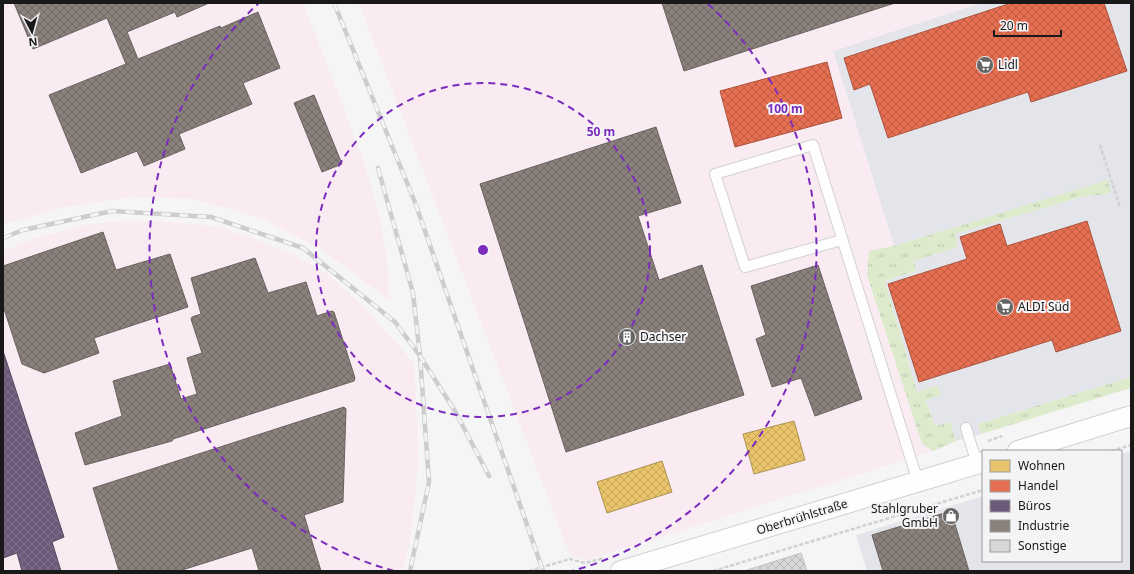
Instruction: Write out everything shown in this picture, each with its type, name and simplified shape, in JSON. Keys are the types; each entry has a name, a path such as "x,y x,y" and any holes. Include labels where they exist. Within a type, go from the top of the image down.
{"street":[{"path":"1021,450 1131,416"},
{"name":"Oberbrühlstraße","path":"621,571 980,463"}],"lane":[{"path":"842,240 745,267 714,174 813,145 918,482"},
{"path":"966,428 980,463"}],"path":[{"path":"1100,145 1120,207"},
{"path":"1114,450 1131,445"},
{"path":"713,571 982,490"}],"shaded area":[{"path":"3,3 303,3 366,169 379,214 387,258 389,300 324,251 259,217 193,199 131,197 66,207 3,224"},
{"path":"359,3 980,3 833,51 894,246 869,251 867,275 922,444 933,451 587,560 570,555"},
{"path":"980,3 1131,3 1131,377 978,424 981,434 956,441 950,422 935,426 926,399 941,395 938,385 917,392 885,281 916,271 914,261 958,247 955,234 1078,198 1091,195 1103,195 1111,192 1107,181 894,246 833,51"},
{"path":"122,221 159,221 197,224 220,228 259,241 296,256 324,272 361,304 414,363 418,456 409,547 402,571 3,571 3,251 36,238 83,225"},
{"name":"Stahlgruber GmbH","path":"1131,451 1131,571 867,571 856,535 982,496 982,562 1122,562 1122,454"}],"green space":[{"path":"1108,180 1111,192 1103,195 1091,195 1078,198 955,234 958,247 914,261 916,271 885,281 917,392 938,385 941,395 926,400 935,426 950,422 956,441 933,451 922,444 867,275 869,251 894,246"},
{"path":"1131,377 1131,388 981,434 978,424"}],"building: Wohnen":[{"path":"794,421 805,460 754,474 743,434"},
{"path":"662,461 672,492 607,513 597,482"}],"building: Handel":[{"name":"Lidl","path":"1011,3 1104,3 1127,71 1031,102 1028,92 888,138 870,84 854,90 844,58"},
{"path":"827,62 842,118 735,147 720,91"},
{"name":"ALDI Süd","path":"1087,221 1121,331 1056,352 1052,340 919,382 888,284 967,259 960,237 1000,224 1007,246"}],"building: Büros":[{"path":"3,351 64,537 52,542 61,571 22,571 17,553 3,558"}],"building: Industrie":[{"path":"14,3 209,3 177,17 175,12 127,32 138,59 220,26 221,28 258,12 280,68 243,83 252,104 179,134 185,149 144,166 137,151 81,173 49,95 126,64 107,18 33,49"},
{"path":"662,3 895,3 684,71"},
{"path":"314,95 342,164 322,172 294,103"},
{"name":"Dachser","path":"656,127 681,203 638,216 659,280 702,265 744,395 566,452 480,184"},
{"path":"103,232 116,270 170,254 188,307 94,338 99,353 44,373 22,364 3,306 3,266"},
{"path":"255,258 268,293 306,282 317,316 332,311 334,312 355,378 354,381 173,439 172,441 85,465 75,433 122,416 113,381 170,364 181,399 197,394 187,358 202,353 191,319 192,317 201,314 191,278"},
{"path":"818,265 862,399 815,416 801,378 772,387 756,339 766,335 751,286"},
{"path":"344,407 346,409 343,502 304,515 321,571 259,571 252,548 179,571 119,571 93,488"},
{"path":"951,511 969,571 883,571 872,535"}],"building: Sonstige":[{"path":"801,553 807,571 744,571"}],"railway":[{"path":"334,3 416,205 543,571"},
{"path":"378,168 413,293 420,356 429,482 410,571"},
{"path":"3,238 23,230 112,211 211,217 303,248 395,322 420,356 455,411 489,476"}],"place":[{"name":"Lidl","path":"985,65"},
{"name":"ALDI Süd","path":"1005,307"},
{"name":"Dachser","path":"627,337"},
{"name":"Stahlgruber GmbH","path":"951,516"}]}
